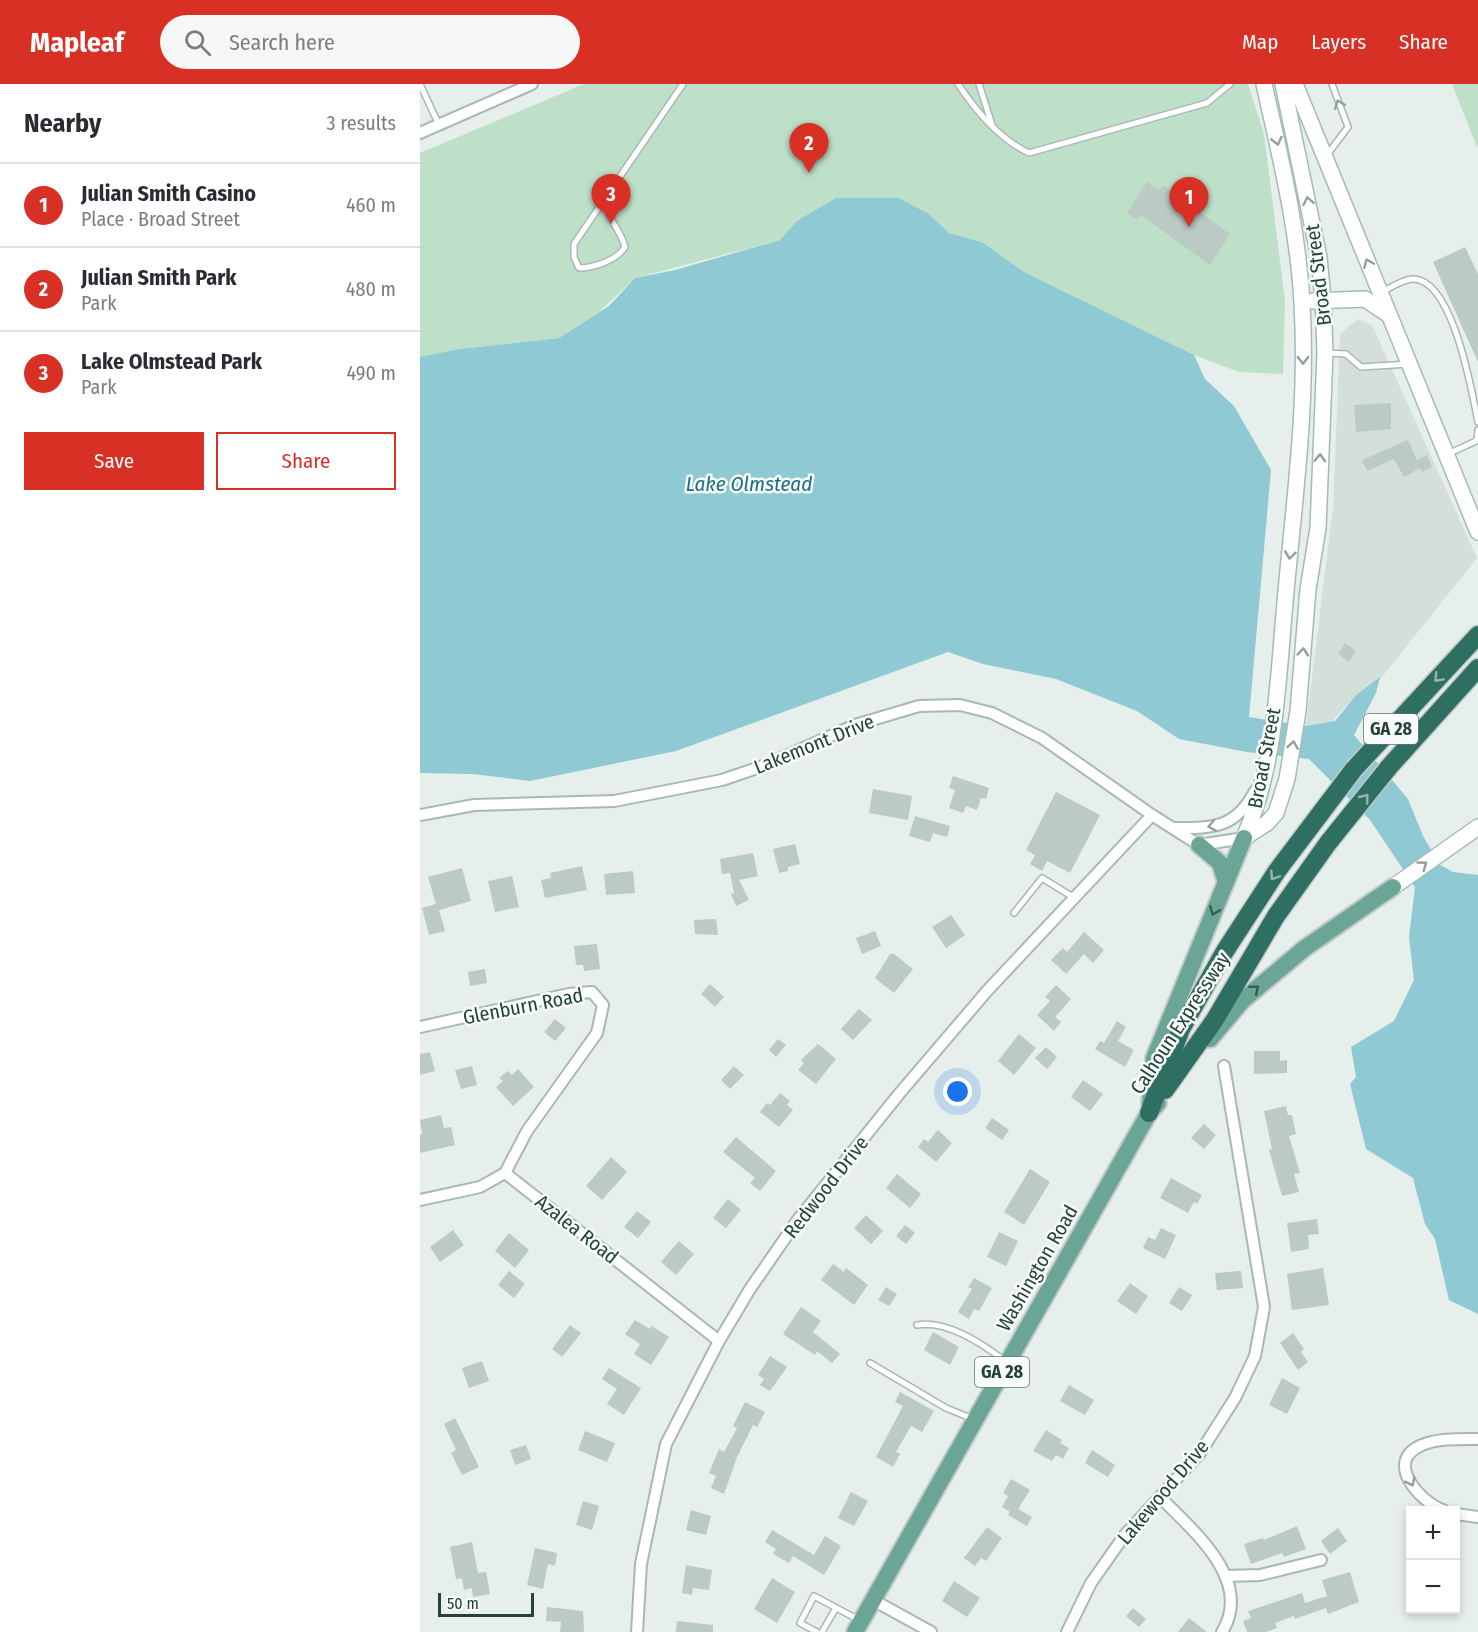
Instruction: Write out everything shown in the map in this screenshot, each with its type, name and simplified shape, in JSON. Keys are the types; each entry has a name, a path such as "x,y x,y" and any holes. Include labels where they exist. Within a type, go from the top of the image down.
{"highway":[{"name":"Calhoun Expressway","path":"1149,1113 1181,1029 1225,951 1308,828 1354,769 1478,635"},
{"name":"Calhoun Expressway","path":"1149,1113 1214,1021 1276,916 1328,843 1389,767 1478,668"}],"main road":[{"name":"Broad Street","path":"1244,838 1260,795 1275,707 1303,415 1302,302 1288,190 1264,84"},
{"name":"Broad Street","path":"1244,838 1267,823 1275,813 1287,779 1298,711 1308,589 1318,528 1325,353 1323,300 1317,246 1283,84"},
{"path":"1294,84 1448,454 1478,532"},
{"path":"1302,302 1365,298 1391,317"},
{"path":"1149,1113 1243,1000 1305,948 1478,827"},
{"path":"1149,1113 1154,1058 1244,838"},
{"path":"1199,845 1220,863 1226,882"},
{"name":"Washington Road","path":"858,1627 1149,1113"}],"street":[{"path":"420,133 519,87 532,84"},
{"name":"Lakemont Drive","path":"420,815 474,805 614,801 688,787 722,780 766,765 855,725 876,718 919,706 960,705 992,713 1042,738 1199,845"},
{"name":"Lakemont Drive","path":"1175,828 1206,828 1228,822 1244,811 1264,774"},
{"name":"Redwood Drive","path":"637,1632 641,1564 666,1444 750,1288 804,1212 987,991 1152,815"},
{"path":"1199,845 1244,838"},
{"name":"Glenburn Road","path":"420,1027 568,994 592,992 603,1005 597,1033 527,1131 505,1173"},
{"name":"Lakewood Drive","path":"1067,1632 1091,1583 1124,1536 1200,1453 1235,1398 1256,1356 1264,1307 1224,1066"},
{"path":"420,1200 480,1187 505,1173"},
{"name":"Azalea Road","path":"505,1173 720,1341"},
{"path":"1433,1506 1410,1486 1406,1470 1408,1456 1421,1445 1478,1439"},
{"path":"1160,1497 1216,1558 1225,1576 1231,1595 1228,1622 1222,1632"},
{"path":"1460,1515 1478,1517"},
{"path":"1225,1576 1260,1575 1321,1560"},
{"path":"873,1600 931,1632"}],"lane":[{"path":"420,84 439,125"},
{"path":"603,200 608,218 621,233 625,247 620,255 587,268 579,268 574,257 573,244 603,200 683,84"},
{"path":"958,84 977,112 1015,146 1029,153 1207,103 1230,84"},
{"path":"979,84 992,126"},
{"path":"1324,159 1348,127 1332,84"},
{"path":"1381,293 1412,279 1420,280 1436,293 1448,315 1466,363 1478,422"},
{"path":"1325,353 1346,354 1361,367 1410,364"},
{"path":"1448,454 1478,440 1478,430"},
{"path":"1014,913 1042,878 1073,897"},
{"path":"917,1325 938,1324 989,1349 1007,1363"},
{"path":"870,1363 946,1408 975,1420"},
{"path":"817,1632 800,1623 814,1596 836,1608 858,1627"},
{"path":"822,1632 836,1608"}],"shaded area":[{"path":"1358,319 1372,325 1477,558 1378,682 1356,695 1331,722 1306,726 1333,508 1340,334"}],"green space":[{"path":"584,84 1248,84 1264,134 1285,301 1283,374 1239,372 1194,355 1024,272 982,242 949,233 929,214 899,198 836,198 780,240 635,278 599,312 559,338 460,349 420,365 420,153"},
{"path":"1452,84 1478,84 1478,147 1477,147"}],"water":[{"name":"Lake Olmstead","path":"836,198 899,198 929,214 949,233 982,242 1024,272 1194,355 1205,379 1234,406 1271,470 1249,717 1306,726 1335,721 1356,695 1380,677 1376,693 1354,735 1408,799 1423,836 1440,865 1453,872 1478,875 1478,1314 1449,1300 1435,1239 1425,1224 1413,1178 1366,1149 1350,1084 1356,1077 1351,1047 1394,1021 1414,980 1409,937 1415,887 1370,820 1309,759 1247,752 1179,739 1137,711 1056,679 983,664 948,652 676,751 530,781 473,774 420,773 420,357 460,349 559,338 609,306 635,278 675,270 780,240 797,221"}],"building":[{"path":"1147,182 1158,189 1164,186 1230,234 1210,265 1141,215 1137,220 1127,213"},
{"path":"1465,247 1478,274 1478,362 1433,262"},
{"path":"1391,403 1391,429 1356,432 1354,405"},
{"path":"1408,440 1417,460 1427,455 1432,467 1422,472 1420,468 1404,477 1394,459 1367,471 1362,460"},
{"path":"1345,643 1356,651 1349,662 1338,654"},
{"path":"953,776 989,788 986,799 981,798 977,810 966,806 963,813 949,808 955,790 949,788"},
{"path":"873,789 912,796 908,820 869,813"},
{"path":"1056,792 1100,815 1070,873 1047,861 1042,871 1030,864 1035,855 1026,850"},
{"path":"915,816 950,826 947,837 933,833 930,842 909,836"},
{"path":"795,844 800,864 788,867 788,871 779,873 773,849"},
{"path":"753,853 758,876 739,880 749,900 736,906 731,894 734,893 730,873 722,874 720,859"},
{"path":"582,866 587,890 545,898 541,880 551,878 550,873"},
{"path":"462,868 471,901 439,910 445,931 429,935 422,908 436,904 428,877"},
{"path":"633,871 635,893 606,895 604,874"},
{"path":"512,876 519,907 495,912 488,881"},
{"path":"951,915 965,935 946,948 932,927"},
{"path":"716,919 718,935 695,934 694,920"},
{"path":"875,931 881,946 862,954 856,938"},
{"path":"1084,932 1104,950 1093,963 1084,954 1066,974 1051,960 1063,948 1067,952"},
{"path":"597,944 600,969 584,971 583,965 576,965 574,946"},
{"path":"890,954 894,954 913,969 894,993 875,978"},
{"path":"485,969 487,983 470,986 468,972"},
{"path":"710,984 724,997 715,1007 701,994"},
{"path":"1056,985 1071,999 1055,1017 1061,1022 1054,1031 1037,1015 1050,1001 1045,997"},
{"path":"859,1009 872,1020 853,1040 841,1029"},
{"path":"555,1019 566,1028 555,1041 544,1032"},
{"path":"1117,1021 1126,1027 1118,1041 1134,1050 1125,1067 1095,1049 1100,1041 1104,1043"},
{"path":"1019,1034 1036,1048 1014,1075 998,1061"},
{"path":"778,1039 786,1045 776,1057 769,1050"},
{"path":"818,1044 836,1059 816,1084 798,1070 804,1063 801,1060"},
{"path":"1046,1047 1057,1057 1047,1069 1035,1058"},
{"path":"1254,1051 1280,1051 1280,1061 1287,1060 1287,1073 1254,1074"},
{"path":"430,1052 435,1071 420,1075 420,1054"},
{"path":"472,1066 477,1085 461,1089 455,1070"},
{"path":"734,1066 744,1075 730,1089 721,1080"},
{"path":"518,1069 534,1087 513,1106 496,1087 503,1081 499,1078 508,1071 512,1075"},
{"path":"1083,1080 1103,1094 1090,1111 1071,1097"},
{"path":"780,1093 790,1101 787,1105 793,1110 779,1127 760,1112 767,1103 770,1105"},
{"path":"1286,1106 1288,1115 1292,1115 1296,1134 1289,1136 1300,1173 1294,1174 1299,1192 1282,1196 1269,1150 1272,1149 1264,1111"},
{"path":"441,1115 444,1128 451,1127 455,1145 420,1153 420,1135 422,1134 420,1120"},
{"path":"992,1118 1009,1130 1002,1140 985,1128"},
{"path":"1204,1124 1216,1135 1204,1149 1191,1138"},
{"path":"938,1130 952,1143 936,1162 918,1147 924,1139 928,1142"},
{"path":"736,1137 776,1171 760,1191 750,1183 755,1178 723,1152"},
{"path":"611,1157 627,1172 602,1200 586,1186"},
{"path":"1030,1169 1050,1182 1024,1225 1004,1212"},
{"path":"897,1174 921,1194 910,1208 886,1188"},
{"path":"1171,1178 1202,1195 1197,1204 1194,1202 1188,1213 1160,1198"},
{"path":"728,1199 741,1210 726,1228 713,1218"},
{"path":"637,1211 651,1222 638,1238 624,1227"},
{"path":"866,1215 883,1231 871,1244 854,1228"},
{"path":"1317,1219 1319,1234 1308,1235 1309,1249 1291,1252 1287,1223"},
{"path":"905,1225 915,1233 906,1244 896,1236"},
{"path":"1161,1228 1176,1235 1165,1259 1143,1248 1148,1237 1155,1240"},
{"path":"453,1230 464,1245 440,1262 430,1247"},
{"path":"999,1232 1018,1241 1006,1266 987,1257"},
{"path":"509,1233 529,1250 515,1268 495,1251"},
{"path":"679,1241 694,1254 676,1275 661,1262"},
{"path":"833,1264 844,1272 846,1268 868,1285 854,1305 821,1280"},
{"path":"1323,1268 1329,1305 1292,1310 1287,1274"},
{"path":"509,1271 525,1284 514,1298 498,1285"},
{"path":"1241,1271 1243,1288 1217,1290 1215,1273"},
{"path":"974,1278 992,1288 979,1311 974,1309 969,1319 958,1312 972,1289 968,1287"},
{"path":"1130,1283 1148,1296 1136,1314 1117,1301"},
{"path":"886,1287 897,1294 889,1306 878,1300"},
{"path":"1179,1287 1192,1295 1182,1311 1169,1303"},
{"path":"801,1307 821,1321 813,1332 840,1354 832,1363 817,1351 815,1355 783,1334"},
{"path":"635,1320 650,1329 652,1326 669,1337 651,1365 634,1354 640,1344 625,1334"},
{"path":"570,1325 581,1333 562,1357 552,1349"},
{"path":"933,1332 959,1347 950,1365 924,1350"},
{"path":"1293,1333 1304,1349 1301,1352 1308,1362 1298,1370 1280,1343"},
{"path":"770,1356 787,1367 770,1391 760,1385 764,1379 758,1375"},
{"path":"482,1361 489,1381 469,1388 462,1368"},
{"path":"609,1368 641,1388 624,1415 607,1404 617,1389 602,1379"},
{"path":"1282,1378 1300,1388 1287,1414 1269,1405"},
{"path":"1069,1385 1094,1400 1085,1415 1060,1401"},
{"path":"900,1392 934,1411 922,1432 911,1426 896,1452 900,1454 893,1467 876,1457 903,1406 895,1402"},
{"path":"745,1402 765,1412 757,1427 753,1425 737,1457 724,1494 711,1488 716,1476 709,1473 719,1449 724,1452 737,1428 733,1426"},
{"path":"455,1418 479,1467 462,1475 451,1453 456,1450 444,1424"},
{"path":"1046,1430 1062,1440 1060,1443 1069,1448 1063,1459 1056,1455 1052,1461 1033,1451"},
{"path":"585,1431 615,1443 607,1462 578,1450"},
{"path":"526,1445 531,1459 515,1465 510,1450"},
{"path":"1092,1450 1115,1465 1108,1477 1085,1463"},
{"path":"1011,1479 1030,1490 1018,1509 1032,1517 1027,1526 1008,1515 1010,1512 1002,1507 1008,1496 1003,1493"},
{"path":"851,1492 868,1501 854,1526 838,1518"},
{"path":"583,1501 599,1506 592,1530 576,1525"},
{"path":"691,1510 711,1516 706,1535 686,1530"},
{"path":"1297,1526 1306,1549 1284,1557 1282,1553 1251,1564 1244,1544 1263,1538 1264,1540"},
{"path":"987,1527 1002,1538 986,1561 981,1558 975,1566 964,1558"},
{"path":"1338,1528 1347,1541 1330,1554 1321,1541"},
{"path":"772,1530 814,1555 825,1536 841,1546 824,1575 793,1556 789,1563 773,1554 776,1549 765,1542"},
{"path":"472,1542 478,1573 486,1572 490,1594 473,1597 472,1588 464,1590 462,1578 456,1579 450,1547"},
{"path":"535,1548 557,1553 555,1566 548,1564 543,1589 527,1585"},
{"path":"686,1565 712,1570 709,1590 693,1588 692,1595 682,1593"},
{"path":"1350,1572 1359,1602 1328,1614 1326,1608 1295,1619 1294,1616 1275,1623 1277,1628 1266,1632 1247,1632 1243,1621 1251,1618 1248,1611 1302,1593 1305,1603 1327,1596 1322,1580"},
{"path":"772,1578 795,1592 777,1623 754,1609"},
{"path":"954,1581 980,1598 967,1617 942,1601"},
{"path":"547,1607 583,1611 584,1632 560,1632 561,1622 546,1621"},
{"path":"1133,1608 1146,1619 1139,1627 1126,1616"},
{"path":"1189,1618 1207,1632 1178,1632"},
{"path":"677,1621 713,1625 713,1632 676,1632"}],"place":[{"name":"Julian Smith Park","path":"809,173"},
{"name":"Lake Olmstead Park","path":"611,224"},
{"name":"Julian Smith Casino","path":"1189,227"}]}
